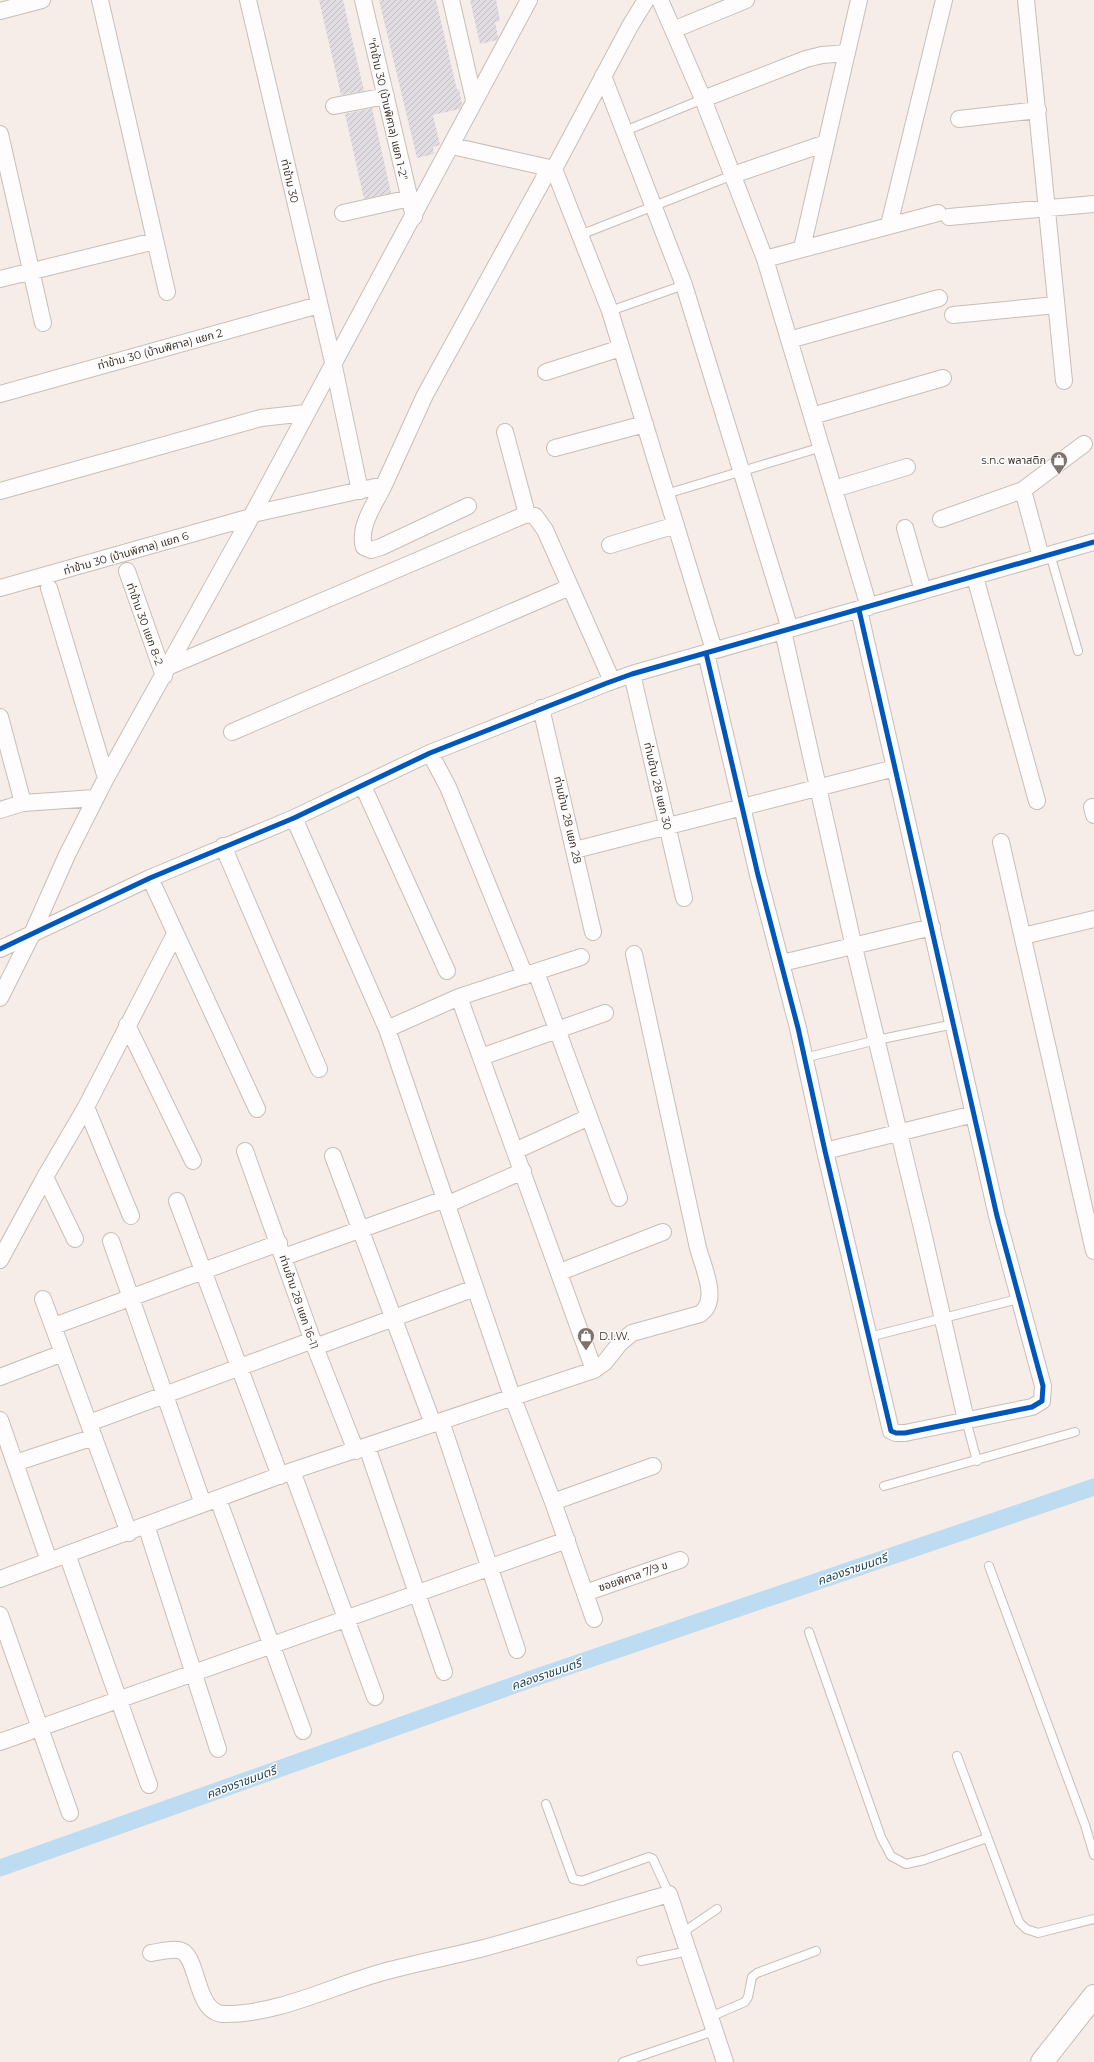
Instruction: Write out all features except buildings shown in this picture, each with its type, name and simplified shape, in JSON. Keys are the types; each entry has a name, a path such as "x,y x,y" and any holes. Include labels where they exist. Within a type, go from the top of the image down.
{"street":[{"path":"0,11 42,0"},
{"path":"100,0 167,292"},
{"name":"ท่าข้าม 30","path":"248,0 333,362 360,491"},
{"name":"\"ท่าข้าม 30 (บ้านพิศาล) แยก 1-2\"","path":"363,0 414,217"},
{"path":"451,0 474,100"},
{"path":"0,998 32,934 67,855 95,798 252,516 333,362 414,217 452,146 474,100 529,0"},
{"path":"468,506 381,547 371,550 364,547 361,537 364,528 425,395 604,76 630,26 646,0"},
{"path":"552,169 610,310 676,525 710,652 742,807 758,875 782,963 892,1431 896,1434 905,1433 1032,1407 1042,1401 1043,1386 996,1216 954,1024 895,768 864,608 834,489 765,259 703,99 660,0"},
{"path":"673,30 746,0"},
{"path":"802,248 859,0"},
{"path":"889,225 944,0"},
{"path":"1026,0 1064,381"},
{"path":"703,99 806,59 822,55 847,53"},
{"path":"604,76 684,285 742,471 787,630 818,787 853,946 877,1040 966,1420"},
{"path":"334,106 386,96"},
{"path":"959,119 1038,110"},
{"path":"1,141 43,323"},
{"path":"733,176 826,143"},
{"path":"452,146 552,169"},
{"path":"343,213 410,198"},
{"path":"765,259 889,225 943,215 1048,209 1094,204"},
{"path":"0,279 155,241"},
{"path":"789,340 939,298"},
{"name":"ท่าข้าม 30 (บ้านพิศาล) แยก 2","path":"0,394 319,305"},
{"path":"953,315 1056,305"},
{"path":"546,372 621,348"},
{"path":"812,416 943,378"},
{"path":"0,491 261,418 306,413"},
{"path":"555,448 645,424"},
{"path":"505,432 527,514"},
{"path":"941,519 1024,490 1084,444"},
{"path":"834,489 907,467"},
{"name":"ท่าข้าม 30 (บ้านพิศาล) แยก 6","path":"0,588 252,516 384,485"},
{"path":"1024,490 1046,556"},
{"path":"167,671 527,514 535,516 539,520 612,681"},
{"path":"610,545 676,525"},
{"path":"906,528 923,591"},
{"path":"0,948 150,878 223,846 294,818 430,753 540,708 612,681 1094,542"},
{"name":"ท่าข้าม 30 แยก 8-2","path":"126,572 167,671"},
{"path":"975,576 1037,801"},
{"path":"232,732 570,586"},
{"path":"50,588 106,778"},
{"name":"ท่ามข้าม 28 แยก 30","path":"632,674 684,898"},
{"name":"ท่ามข้าม 28 แยก 28","path":"540,708 575,850 593,932"},
{"path":"0,717 23,803"},
{"path":"430,753 448,787 530,974 557,1030 620,1198"},
{"path":"575,850 895,768"},
{"path":"363,786 447,971"},
{"path":"0,810 23,803 95,798"},
{"path":"294,818 387,1029 512,1396 553,1502 594,1619"},
{"path":"1001,842 1094,1251"},
{"path":"223,846 319,1069"},
{"path":"150,878 257,1109"},
{"path":"1023,936 1094,919"},
{"path":"782,963 932,927"},
{"path":"0,1260 45,1177 86,1107 175,934"},
{"path":"0,1579 129,1533 146,1525 286,1473 362,1449 512,1396 594,1370 605,1362 620,1343 632,1333 700,1314 706,1310 710,1301 709,1291 694,1232 634,954"},
{"path":"387,1029 459,997 581,958"},
{"path":"459,997 560,1272 594,1370"},
{"path":"481,1056 605,1013"},
{"path":"127,1025 193,1161"},
{"path":"86,1107 130,1216"},
{"path":"825,1151 974,1114"},
{"path":"515,1151 590,1117"},
{"name":"ท่ามข้าม 28 แยก 16-11","path":"245,1152 314,1343 362,1449 417,1593 444,1672"},
{"path":"333,1156 394,1319 437,1422 490,1568 517,1650"},
{"path":"54,1326 204,1271 360,1230 446,1202 523,1171"},
{"path":"45,1177 75,1239"},
{"path":"177,1201 239,1366 286,1473 346,1620 375,1697"},
{"path":"560,1272 663,1232"},
{"path":"111,1241 165,1395 271,1644 303,1731"},
{"path":"9,1459 91,1430 165,1395 239,1366 394,1319 475,1288"},
{"path":"43,1299 129,1533"},
{"path":"0,1377 63,1353"},
{"path":"0,1420 9,1459 49,1561"},
{"path":"553,1502 653,1466"},
{"path":"146,1525 218,1749"},
{"path":"0,1742 194,1674 271,1644 346,1620 566,1540"},
{"path":"67,1554 149,1785"},
{"name":"ซอยพิศาล 7/9 ข","path":"585,1593 680,1560"},
{"path":"0,1615 70,1813"},
{"path":"151,1952 179,1950 185,1953 192,1965 206,2005 212,2011 224,2014 259,2012 383,1972 481,1948 669,1894 725,2062"},
{"path":"1042,2062 1094,1996"}],"lane":[{"path":"625,131 703,99"},
{"path":"580,235 654,205 733,176"},
{"path":"610,310 684,285"},
{"path":"666,494 822,447"},
{"path":"1046,556 1078,651"},
{"path":"804,1058 877,1040 954,1024"},
{"path":"869,1336 1018,1299"},
{"path":"966,1420 977,1461"},
{"path":"884,1486 977,1461 1075,1432"},
{"path":"989,1566 1085,1825 1094,1855"},
{"path":"809,1632 881,1837 891,1856 906,1864 924,1860 987,1838"},
{"path":"957,1756 1019,1922 1026,1929 1038,1933 1094,1919"},
{"path":"546,1804 573,1879 582,1881 649,1857 653,1859 669,1894"},
{"path":"682,1933 717,1909"},
{"path":"641,1960 688,1951"},
{"path":"624,2062 712,2024 745,2002 748,1997 752,1977 757,1973 816,1951"}],"waterway":[{"name":"คลองราชมนตรี","path":"0,1868 537,1677 1094,1487"}],"cycle path":[{"path":"0,949 150,878 294,818 430,753 607,683 632,674 1094,542"},
{"path":"706,653 758,875 798,1028 825,1151 891,1431 896,1433 905,1433 1032,1407 1042,1401 1043,1386 997,1216 859,610"}],"place":[{"name":"s.n.c พลาสติก","path":"1059,475"},
{"name":"D.I.W.","path":"586,1351"}]}
